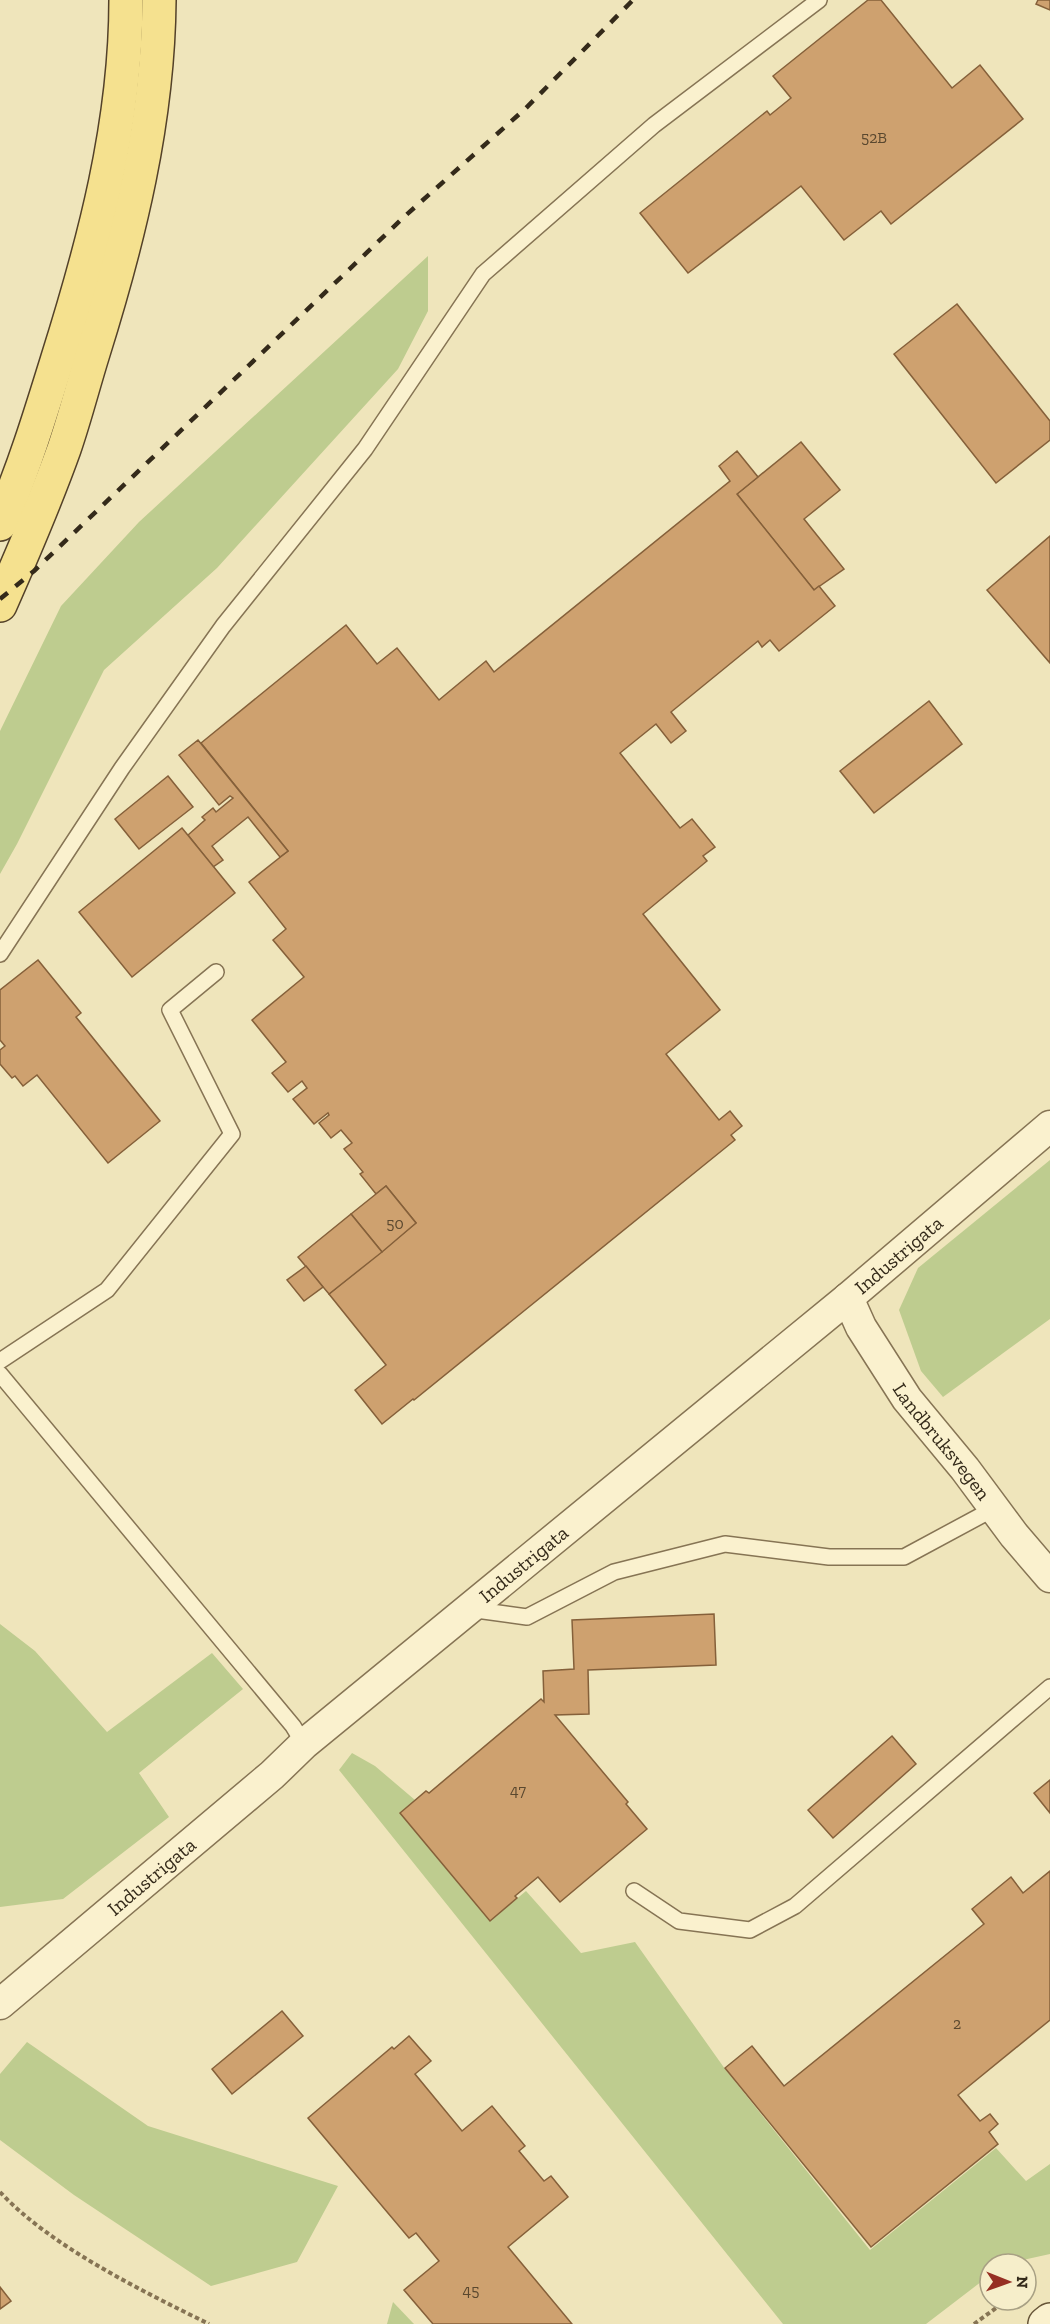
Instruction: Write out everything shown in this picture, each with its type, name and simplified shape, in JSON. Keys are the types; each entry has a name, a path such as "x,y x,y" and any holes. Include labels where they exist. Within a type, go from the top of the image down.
{"main road":[{"path":"0,524 34,436 87,264 106,184 118,108 124,57 126,0"},
{"path":"0,605 33,530 65,447 118,273 138,190 150,113 159,0"},
{"path":"1045,2324 1050,2320"}],"street":[{"name":"Industrigata","path":"0,2004 272,1775 304,1744 848,1298 1050,1126"},
{"name":"Landbruksvegen","path":"848,1298 861,1327 907,1400 1050,1577"}],"lane":[{"path":"0,954 122,768 210,645 365,449 483,274 654,125 819,0"},
{"path":"0,1361 107,1290 232,1134 170,1010 216,972"},
{"path":"0,1374 293,1726 304,1744"},
{"path":"469,1608 527,1617 614,1572 725,1544 829,1557 904,1557 995,1508"},
{"path":"634,1891 679,1921 750,1929 795,1906 1050,1687"}],"path":[{"path":"0,2192 24,2214 72,2248 151,2295 209,2324"},
{"path":"974,2324 990,2312"}],"green space":[{"path":"428,256 428,311 398,369 217,568 104,670 0,874 0,731 61,606 139,522"},
{"path":"1050,1160 1050,1319 943,1397 921,1371 899,1310 918,1268"},
{"path":"0,1624 35,1651 107,1732 212,1653 243,1689 139,1773 169,1817 63,1899 0,1907"},
{"path":"352,1753 375,1766 415,1800 400,1813 490,1921 526,1891 581,1953 635,1942 725,2069 870,2250 996,2148 1026,2181 1050,2164 1050,2254 1038,2257 1038,2252 978,2252 978,2284 926,2324 783,2324 339,1770"},
{"path":"27,2042 148,2126 338,2186 297,2262 211,2286 74,2195 0,2140 0,2074"},
{"path":"393,2302 414,2324 387,2324"}],"building":[{"path":"868,0 881,0 952,88 980,65 1023,119 891,224 881,211 844,240 801,186 688,273 640,213 767,111 770,115 791,98 773,76"},
{"path":"1038,0 1050,0 1050,10 1036,4"},
{"path":"957,304 1050,421 1050,440 996,483 894,354"},
{"path":"801,442 840,490 804,519 844,569 814,590 737,494"},
{"path":"737,451 758,477 737,494 814,590 819,586 835,606 779,651 770,640 762,647 758,641 671,712 686,731 671,743 656,724 620,753 680,828 692,819 715,847 703,856 707,861 643,914 720,1010 666,1054 719,1120 730,1111 742,1126 731,1135 735,1140 382,1424 355,1390 386,1365 329,1294 416,1223 386,1186 376,1194 360,1174 363,1172 344,1149 352,1143 341,1130 331,1138 319,1123 329,1115 328,1113 314,1124 293,1099 307,1088 302,1081 288,1092 272,1073 286,1062 252,1020 304,977 273,940 286,929 249,882 288,851 201,743 346,625 377,664 397,648 439,700 486,661 494,672 730,481 719,466"},
{"path":"1050,536 1050,663 987,590"},
{"path":"929,701 962,744 874,813 840,771"},
{"path":"198,740 288,851 280,857 248,817 212,846 223,860 213,867 188,835 205,820 202,817 213,808 216,812 233,798 230,796 219,805 179,755"},
{"path":"168,776 193,807 139,849 115,819"},
{"path":"182,828 235,893 132,977 79,912"},
{"path":"38,960 81,1013 76,1017 160,1121 108,1163 37,1075 23,1086 15,1076 12,1078 0,1064 0,1050 5,1046 0,1040 0,990"},
{"path":"386,1186 416,1223 382,1252 351,1214"},
{"path":"351,1214 382,1252 329,1294 298,1257"},
{"path":"306,1266 323,1287 304,1301 287,1280"},
{"path":"714,1614 716,1665 588,1670 589,1714 555,1715 628,1802 626,1804 647,1829 560,1902 538,1877 490,1921 400,1813 426,1791 429,1793 541,1699 544,1702 543,1671 574,1669 572,1620"},
{"path":"892,1736 916,1764 833,1838 808,1810"},
{"path":"1050,1780 1050,1813 1034,1793"},
{"path":"1050,1871 1050,2020 958,2095 980,2121 990,2114 998,2124 989,2132 998,2144 871,2247 725,2068 752,2046 784,2086 984,1924 972,1909 1011,1877 1023,1893"},
{"path":"282,2011 303,2036 232,2094 212,2069"},
{"path":"409,2036 431,2061 415,2074 462,2131 492,2106 525,2146 519,2151 544,2181 551,2176 568,2197 508,2247 572,2324 433,2324 404,2290 439,2261 416,2233 409,2238 308,2118 392,2047 394,2049"},
{"path":"0,2287 11,2301 0,2309"}],"railway":[{"path":"0,599 34,571 405,216 525,109 633,0"}]}
